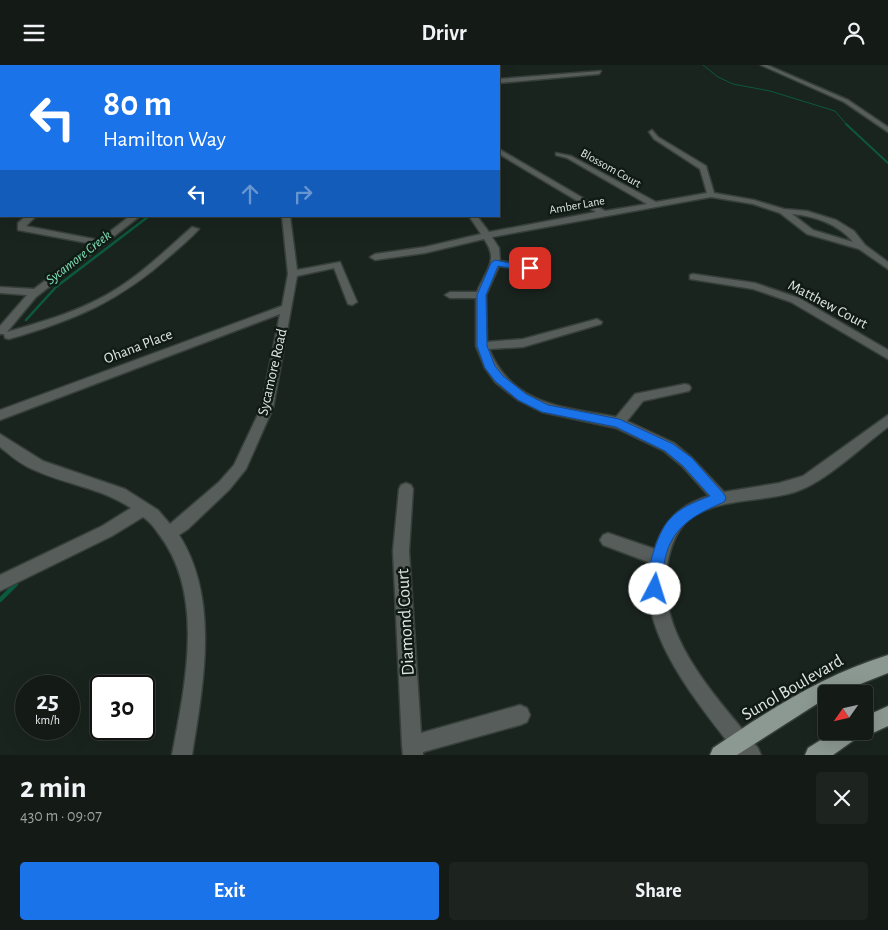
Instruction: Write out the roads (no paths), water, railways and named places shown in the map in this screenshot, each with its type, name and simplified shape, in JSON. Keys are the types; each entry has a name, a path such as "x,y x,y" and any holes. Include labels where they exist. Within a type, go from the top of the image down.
{"main road":[{"name":"Sunol Boulevard","path":"720,755 746,748 816,693 853,675 888,664"},
{"path":"873,723 888,716"},
{"path":"815,755 839,740"}],"street":[{"path":"763,65 846,101 888,131"},
{"path":"500,81 599,72"},
{"path":"652,132 656,138 703,168 710,195"},
{"path":"500,152 603,213"},
{"name":"Blossom Court","path":"558,154 569,157 653,204"},
{"name":"Amber Lane","path":"375,257 425,250 485,234 710,195 754,202 783,211 807,213 833,221 851,233 862,247 888,266"},
{"name":"Amber Lane","path":"783,211 810,232 862,247"},
{"path":"31,217 20,225 22,229 101,243"},
{"path":"3,335 19,309 35,292 135,217"},
{"name":"Sycamore Road","path":"169,533 183,524 218,492 239,469 268,408 293,274 286,217"},
{"path":"474,217 495,248 495,263 481,295 482,346 491,368 499,379 522,397 546,409 619,423 669,447 687,462 720,498"},
{"path":"3,335 52,323 122,290 194,229"},
{"path":"495,263 530,268"},
{"path":"293,274 337,264 352,302"},
{"name":"Matthew Court","path":"692,277 755,286 795,300 888,355"},
{"path":"0,290 35,292"},
{"path":"450,295 481,295"},
{"name":"Ohana Place","path":"0,415 287,307"},
{"path":"482,346 524,343 596,322"},
{"path":"619,423 639,397 685,388"},
{"path":"746,748 684,668 663,621 655,589 658,558 673,525 690,510 720,498 795,487 808,480 888,420"},
{"path":"0,439 24,458 43,468 120,493 144,508 169,533 183,556 195,595 196,679 182,755"},
{"name":"Diamond Court","path":"406,489 401,551 412,750"},
{"path":"0,583 107,531 144,508"},
{"path":"608,541 658,558"},
{"path":"412,750 520,715"}],"waterway":[{"path":"703,65 718,77 733,84 770,91 835,111 847,125"},
{"path":"847,125 888,163"},
{"name":"Sycamore Creek","path":"26,320 56,287 148,217"},
{"name":"Sycamore Creek","path":"0,600 16,584"}]}
